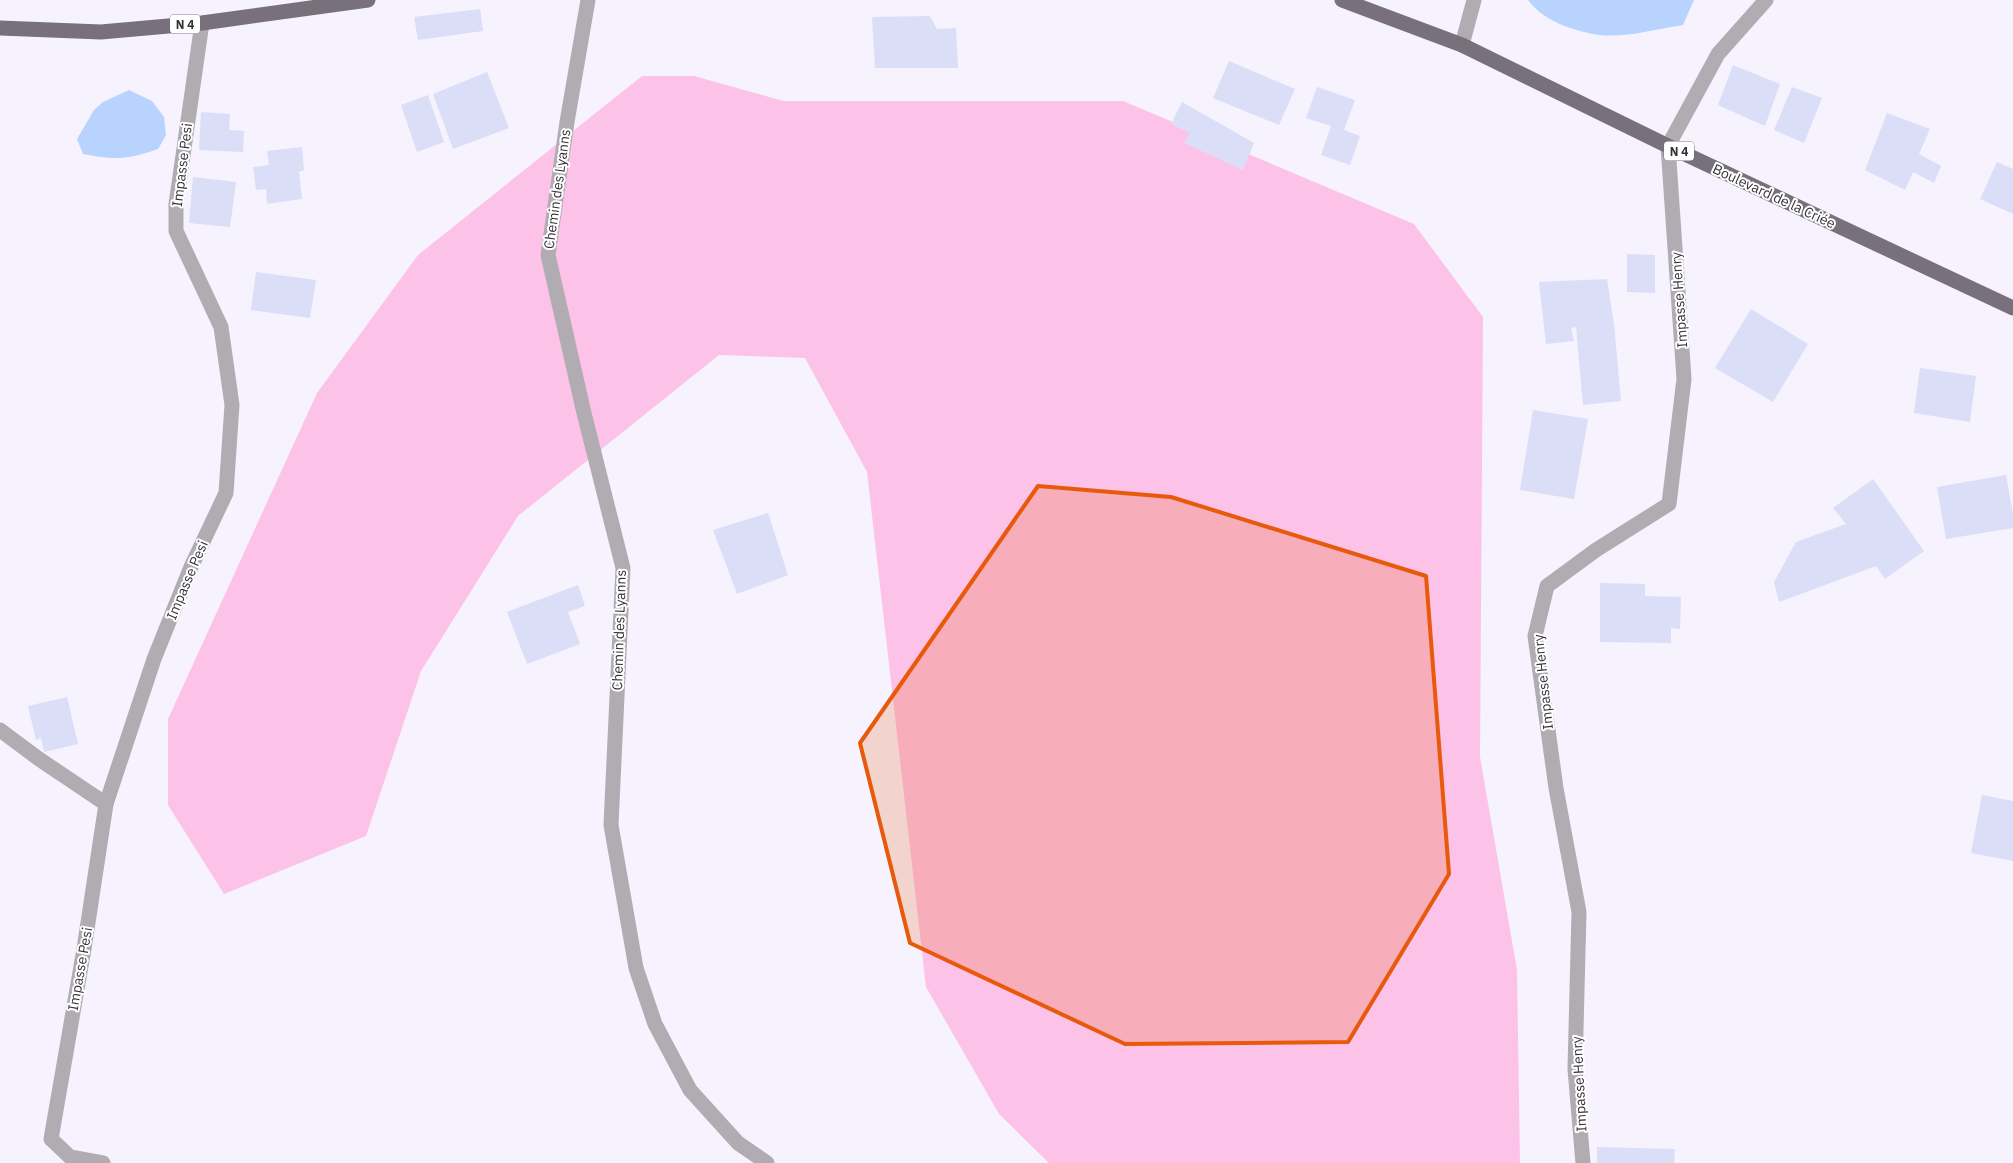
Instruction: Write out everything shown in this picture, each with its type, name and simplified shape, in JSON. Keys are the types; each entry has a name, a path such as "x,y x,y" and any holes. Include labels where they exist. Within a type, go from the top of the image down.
{"main road":[{"name":"N 4","path":"0,28 101,32 202,23 368,0"},
{"name":"Boulevard de la Criée","path":"1342,0 1462,45 1668,146 2013,308"}],"street":[{"name":"Chemin des Lyanns","path":"588,0 566,122 548,255 584,413 623,568 611,825 636,968 656,1024 690,1090 738,1143 767,1163"},
{"path":"1462,45 1474,0"},
{"path":"1668,146 1718,54 1766,0"},
{"name":"Impasse Pesi","path":"103,1163 70,1157 51,1139 84,949 106,804 154,659 191,567 226,494 232,405 221,327 176,232 176,204 202,23"},
{"name":"Impasse Henry","path":"1583,1163 1575,1069 1578,912 1556,788 1535,636 1548,586 1596,550 1669,504 1684,378 1668,146"},
{"path":"0,730 106,804"}],"highlighted area":[{"path":"1038,486 1171,497 1426,576 1449,874 1348,1042 1125,1044 910,943 860,743"}],"shaded area":[{"path":"642,76 694,76 784,101 1123,101 1414,224 1483,317 1480,757 1517,970 1520,1163 1049,1163 999,1114 926,987 867,472 805,358 719,355 518,516 421,671 366,836 224,894 168,805 168,719 317,393 418,255"}],"water":[{"path":"1528,0 1694,0 1683,25 1609,36 1589,33 1560,24 1542,14"},
{"path":"129,90 152,101 164,117 166,135 158,149 121,158 83,154 77,139 94,110 103,102"}],"building":[{"path":"480,9 483,31 418,40 414,17"},
{"path":"930,16 937,29 956,28 958,68 875,68 872,17"},
{"path":"1229,61 1295,89 1279,125 1213,98"},
{"path":"1733,65 1780,84 1765,126 1718,105"},
{"path":"487,72 509,128 453,149 433,94"},
{"path":"1317,87 1355,100 1344,130 1360,136 1350,165 1321,155 1331,126 1306,118"},
{"path":"1792,87 1822,98 1804,143 1774,130"},
{"path":"428,95 444,142 417,152 401,105"},
{"path":"1182,102 1254,143 1243,170 1184,143 1190,133 1171,124"},
{"path":"201,112 230,114 229,130 244,131 243,152 199,150"},
{"path":"1887,113 1930,129 1919,154 1941,166 1934,183 1913,172 1905,190 1865,170"},
{"path":"302,147 304,170 299,172 302,199 267,204 266,189 256,190 253,167 269,165 267,151"},
{"path":"1997,162 2013,169 2013,214 1980,199"},
{"path":"193,177 236,182 230,227 189,223"},
{"path":"1627,254 1655,255 1655,293 1627,292"},
{"path":"256,272 316,280 310,318 251,310"},
{"path":"1607,279 1614,324 1621,401 1583,405 1576,327 1571,328 1574,341 1546,344 1539,282"},
{"path":"1751,309 1808,344 1773,402 1715,368"},
{"path":"1920,368 1976,376 1970,422 1914,413"},
{"path":"1533,410 1588,419 1574,499 1520,490"},
{"path":"2006,475 2013,514 2013,528 1946,539 1937,487"},
{"path":"1873,479 1924,551 1885,579 1876,566 1779,602 1774,582 1796,542 1846,524 1833,508"},
{"path":"768,513 788,575 737,594 713,530"},
{"path":"1600,583 1645,584 1645,596 1681,597 1680,629 1671,628 1671,643 1600,642"},
{"path":"578,585 585,606 568,612 580,644 527,664 507,612"},
{"path":"67,697 78,744 44,752 41,738 36,740 28,706"},
{"path":"1982,795 2013,801 2013,861 1971,853"},
{"path":"1597,1147 1675,1149 1674,1163 1597,1163"}]}
